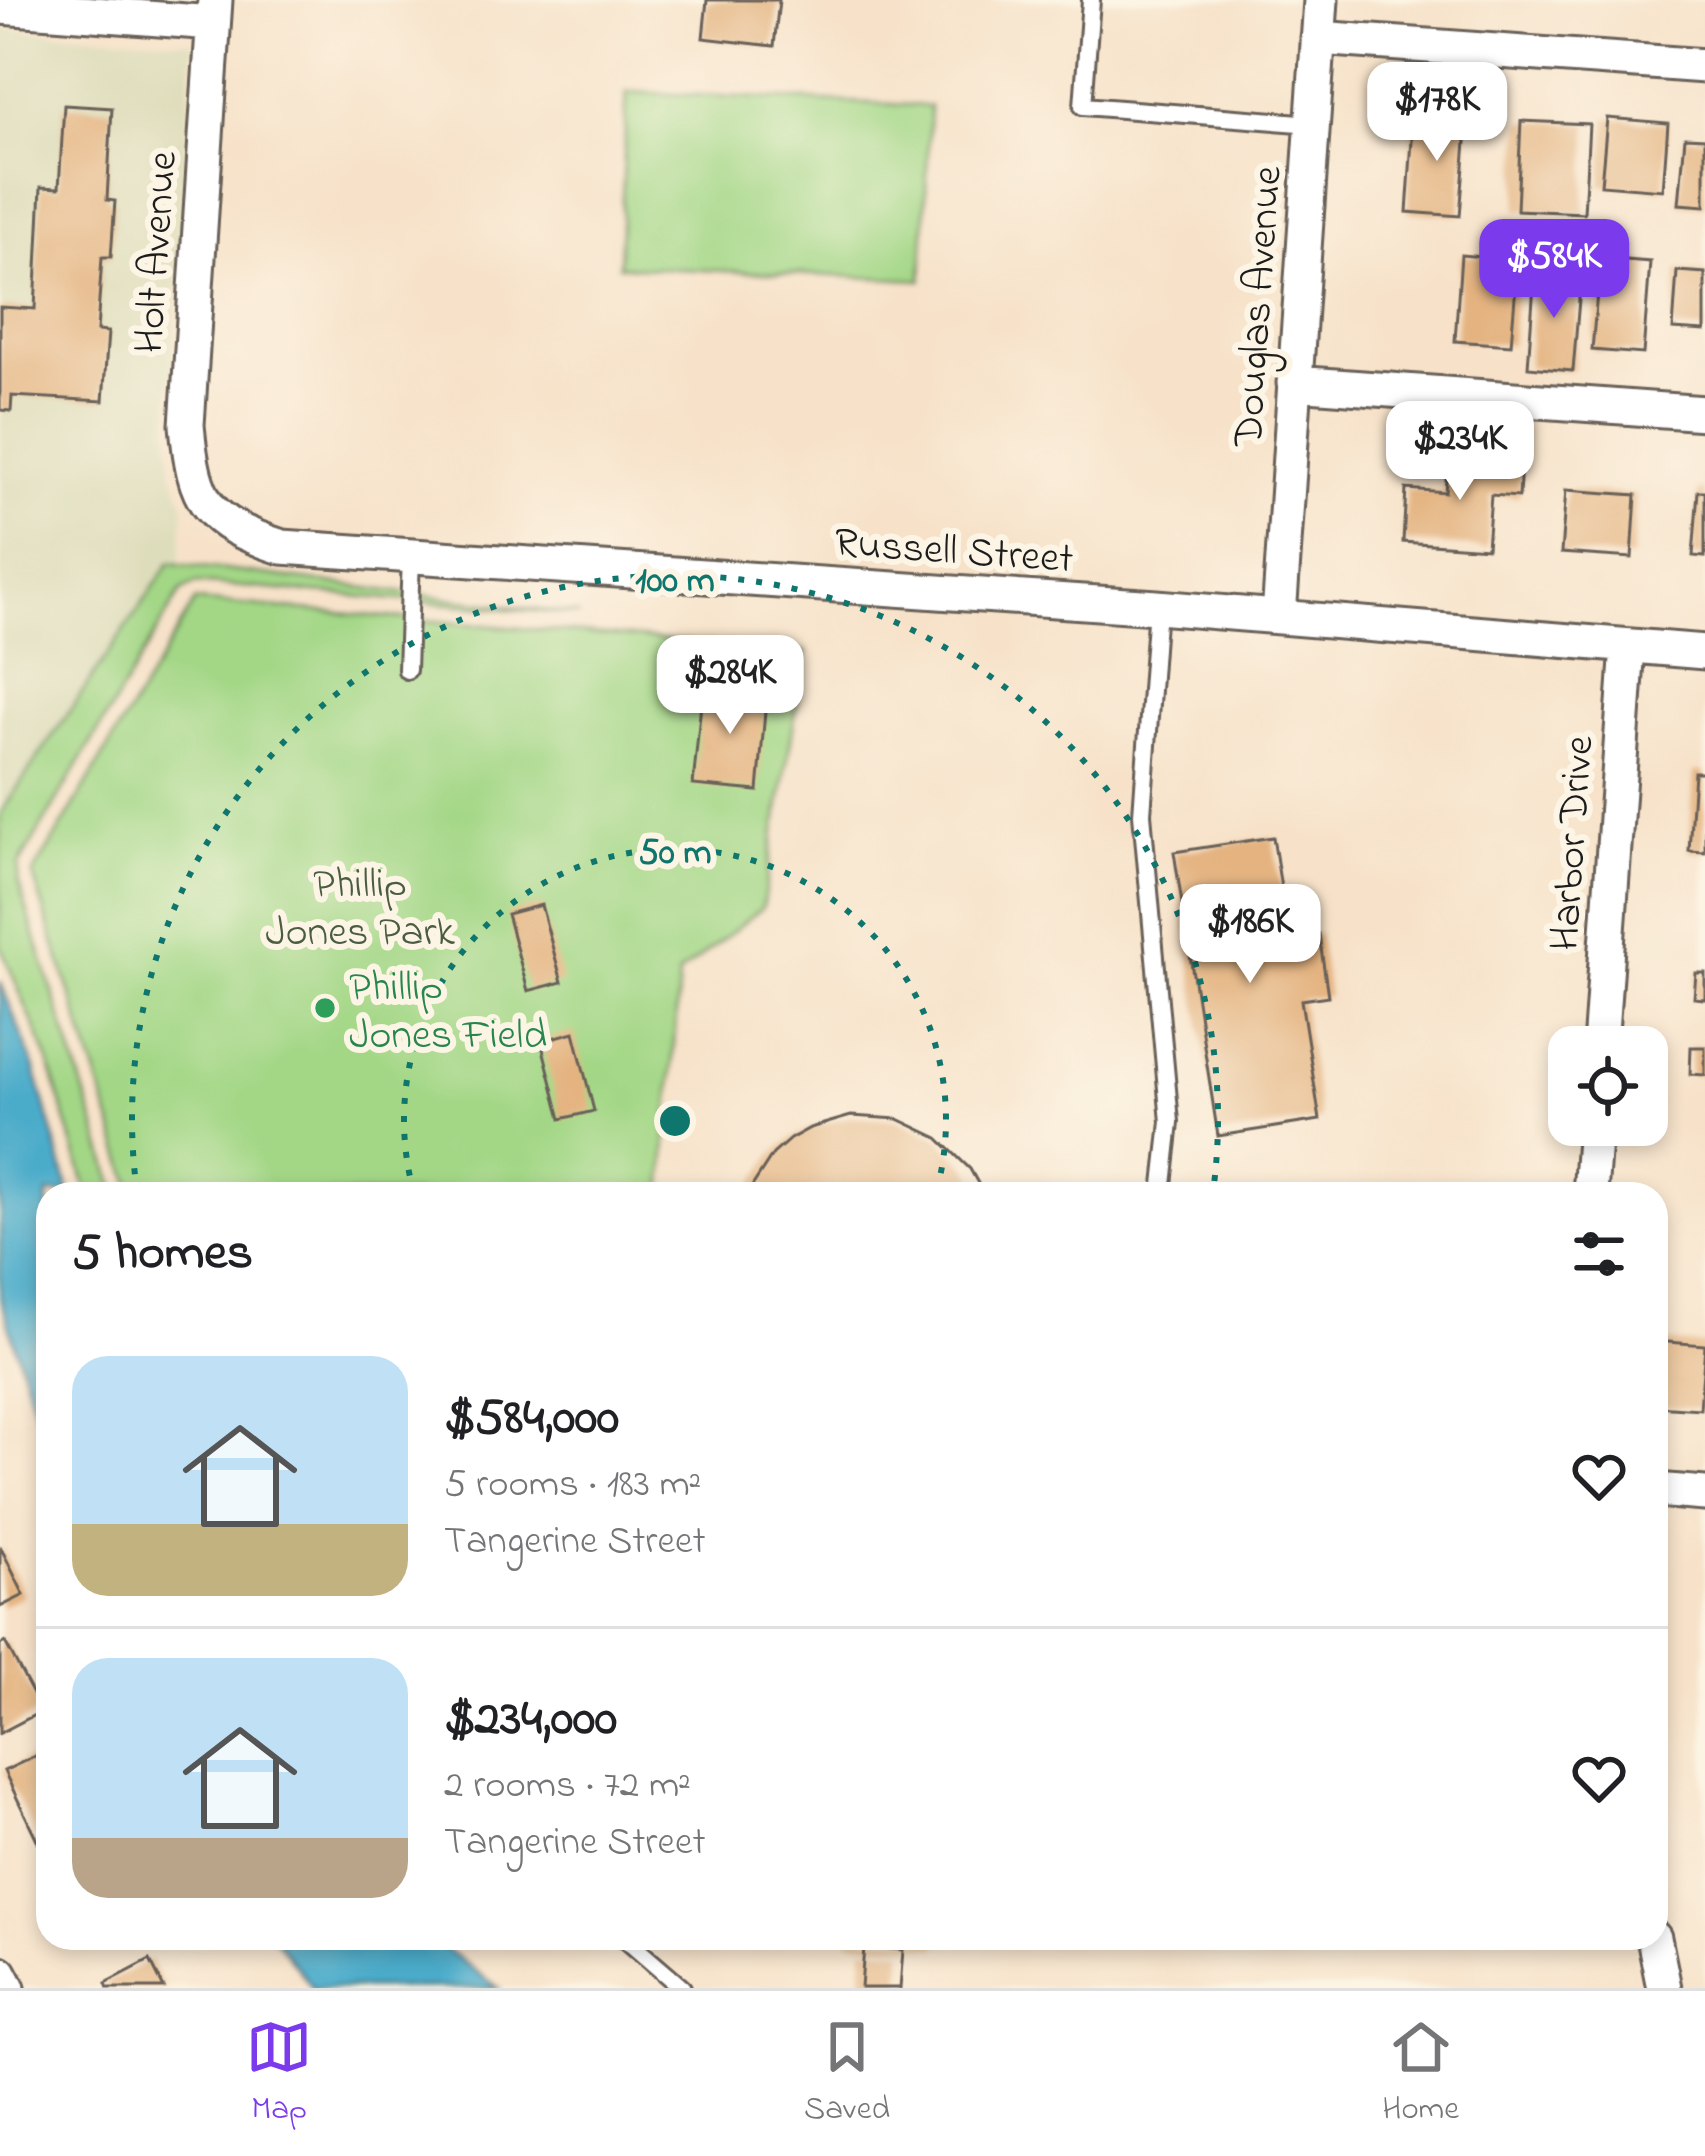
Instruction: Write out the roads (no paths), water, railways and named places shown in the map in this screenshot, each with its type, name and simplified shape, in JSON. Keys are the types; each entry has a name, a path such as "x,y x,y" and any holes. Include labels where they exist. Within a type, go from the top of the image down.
{"street":[{"name":"Douglas Avenue","path":"1279,617 1321,0"},
{"path":"0,7 214,12"},
{"name":"Holt Avenue","path":"207,508 191,471 187,425 214,12"},
{"path":"1318,38 1705,67"},
{"path":"1294,383 1705,413"},
{"name":"Russell Street","path":"207,508 239,533 282,547 1157,607 1705,652"},
{"name":"Harbor Drive","path":"1601,1026 1628,646"},
{"path":"1591,1182 1593,1146"},
{"path":"1668,1491 1705,1494"},
{"path":"1656,1950 1664,1988"},
{"path":"0,1973 8,1988"}],"lane":[{"path":"1091,0 1083,106 1313,124"},
{"path":"407,670 411,556"},
{"path":"1157,607 1142,814 1170,1122 1163,1182"},
{"path":"638,1950 682,1988"}],"water":[{"path":"0,981 34,1066 67,1182 36,1182 36,1415 0,1296"},
{"path":"283,1950 447,1950 499,1988 313,1988"}],"place":[{"name":"Phillip Jones Field","path":"325,1008"}],"park label":[{"name":"Phillip Jones Park","path":"360,905"}]}
